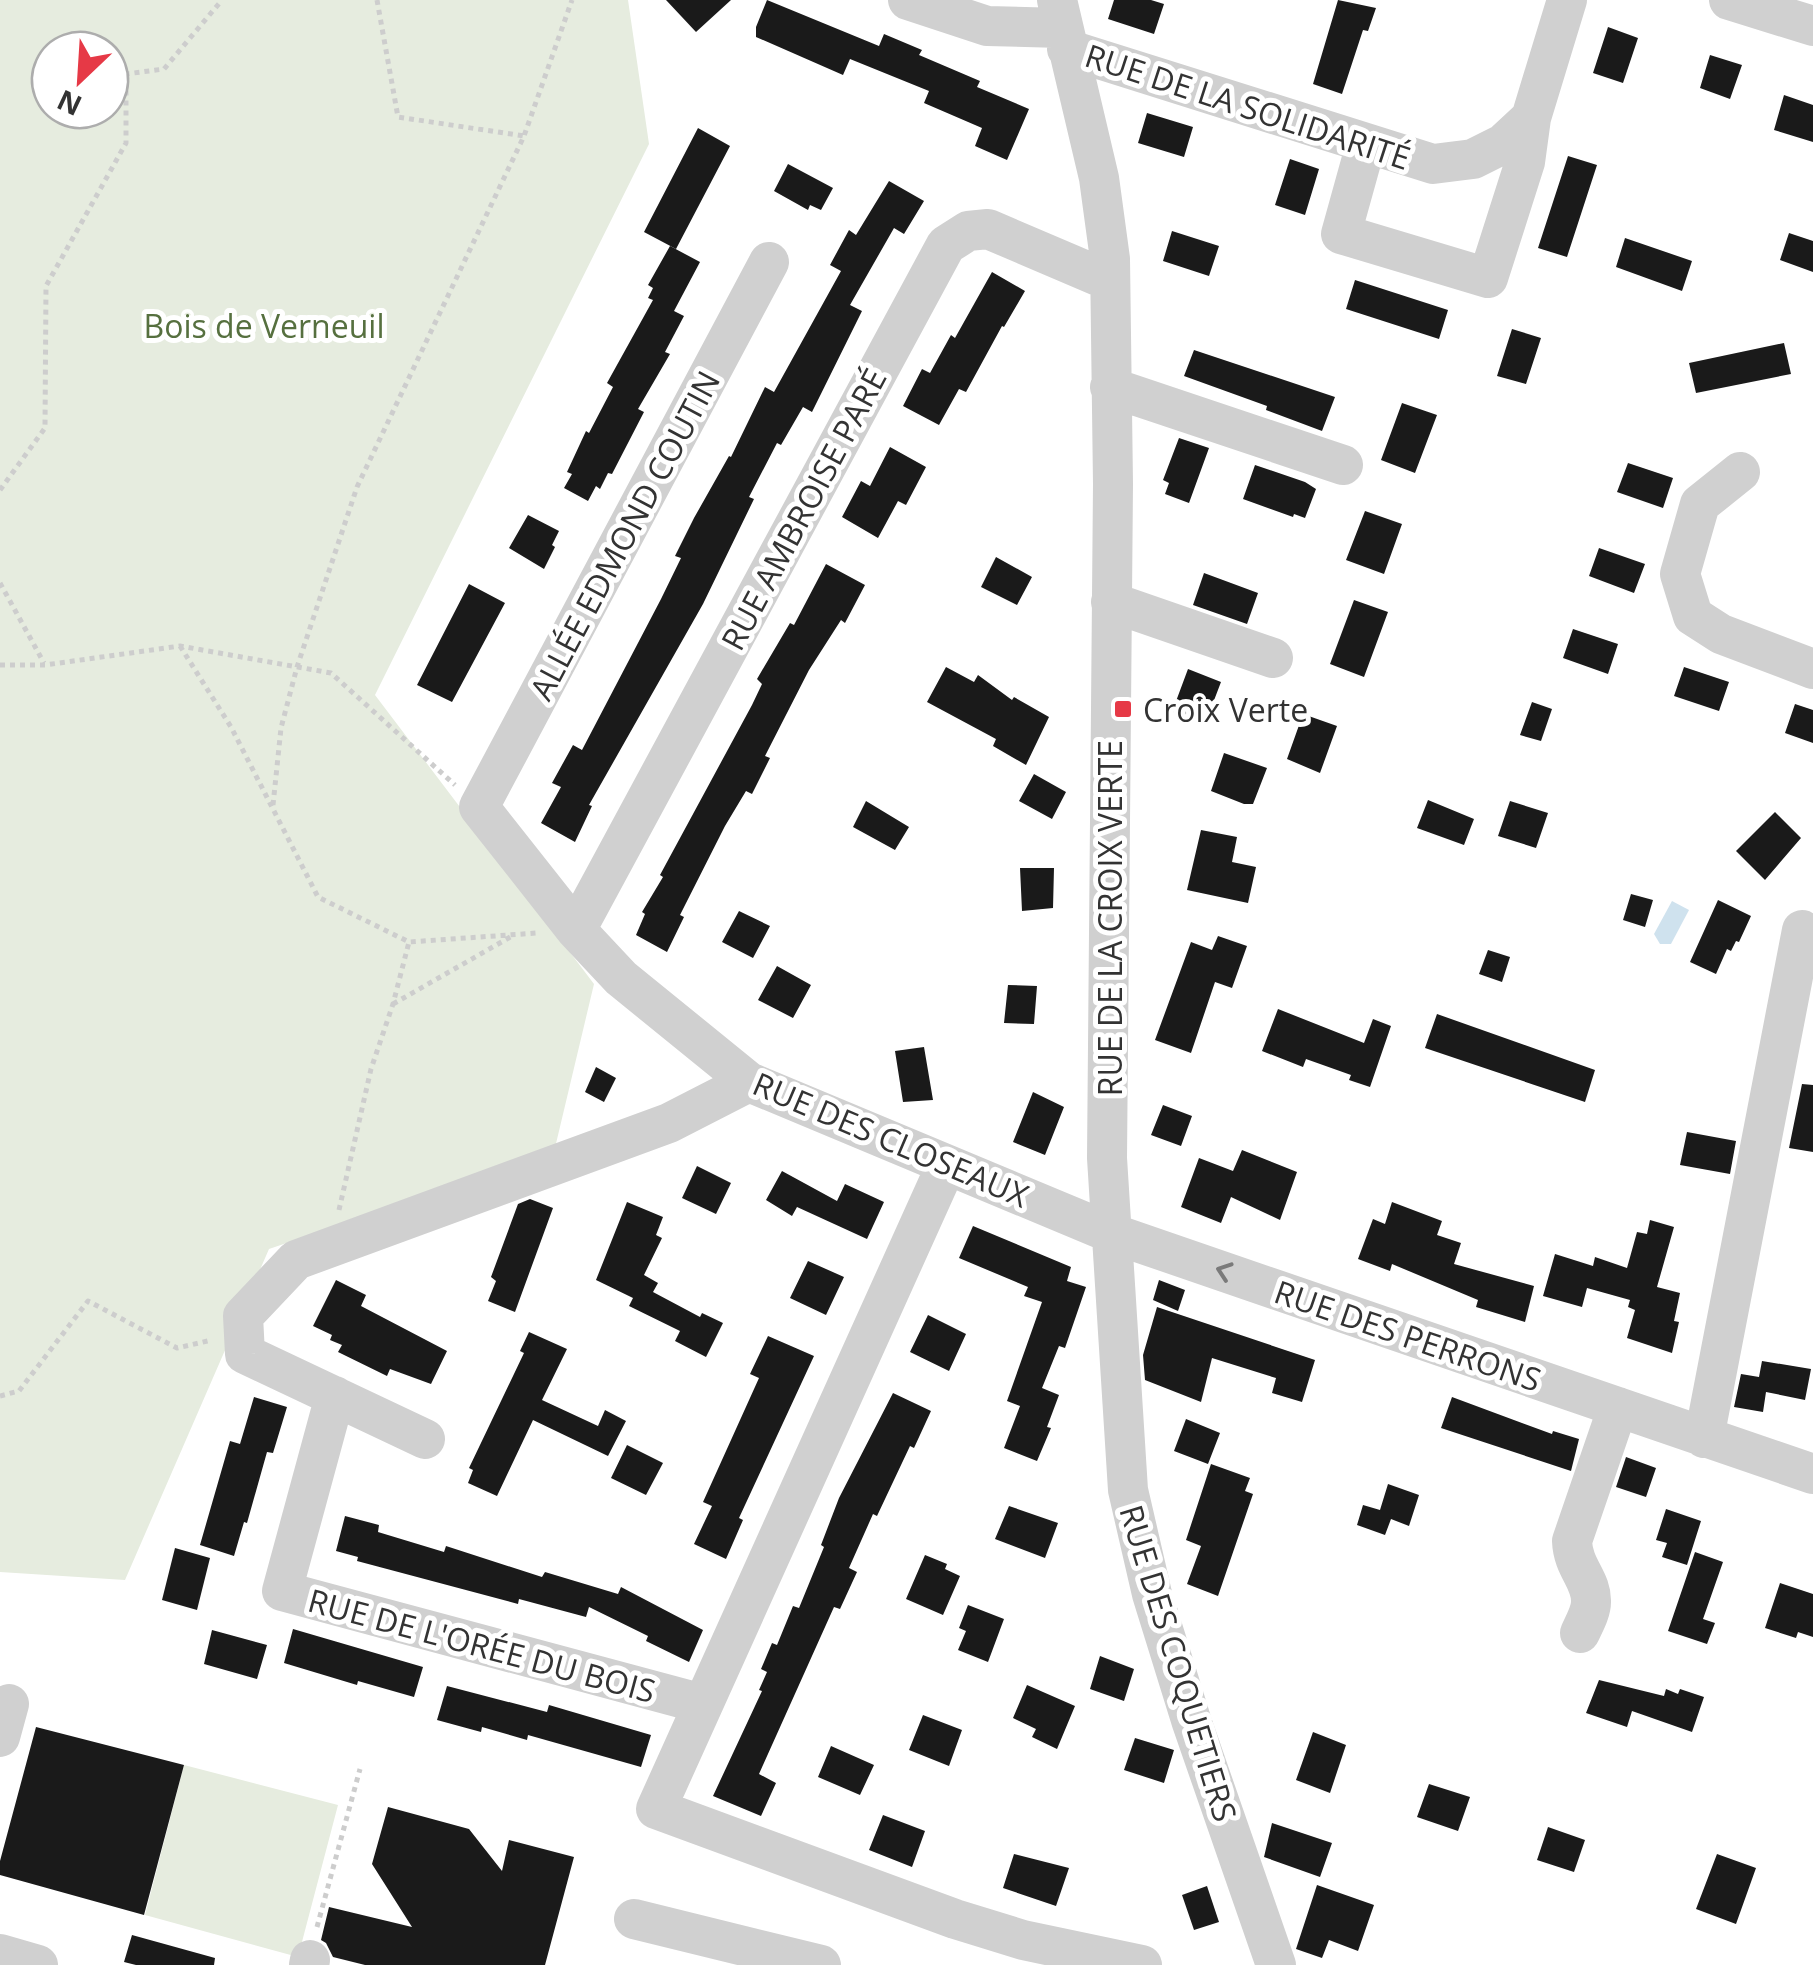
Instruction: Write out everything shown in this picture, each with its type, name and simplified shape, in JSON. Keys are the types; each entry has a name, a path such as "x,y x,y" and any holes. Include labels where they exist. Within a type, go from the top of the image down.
{"street":[{"name":"RUE DE LA SOLIDARITÉ","path":"908,0 987,26 1062,26 1366,144 1433,164 1473,160 1503,144 1531,118"},
{"path":"1366,144 1340,234 1488,278 1526,162 1531,118 1568,0"},
{"path":"1729,0 1813,26"},
{"name":"RUE DE LA CROIX VERTE","path":"1062,26 1099,178 1110,281 1107,1139 1111,1233"},
{"name":"RUE AMBROISE PARÉ","path":"576,930 946,244 968,231 988,229 1110,281"},
{"name":"ALLÉE EDMOND COUTIN","path":"479,808 770,262"},
{"path":"1110,387 1342,466"},
{"path":"1740,472 1700,504 1680,574 1693,616 1720,634 1813,669"},
{"path":"1111,602 1272,658"},
{"name":"RUE DES CLOSEAUX","path":"479,808 576,930 621,978 749,1082 1111,1233"},
{"path":"1704,1438 1802,930"},
{"path":"425,1438 245,1354 242,1316 296,1260 669,1122 749,1082"},
{"name":"RUE DE L'ORÉE DU BOIS","path":"946,1166 656,1809 955,1919 1023,1940 1142,1965"},
{"name":"RUE DES PERRONS","path":"1111,1233 1813,1474"},
{"name":"RUE DES COQUETIERS","path":"1111,1233 1128,1490 1152,1594 1175,1668 1276,1965"},
{"name":"RUE DE L'ORÉE DU BOIS","path":"335,1396 282,1591 704,1704"},
{"path":"1580,1633 1592,1604 1588,1586 1572,1558 1572,1541 1618,1407"},
{"path":"634,1919 821,1965"},
{"path":"0,1954 38,1965"}],"path":[{"path":"0,490 45,428 46,286 126,143 126,74 164,69 222,0"},
{"path":"377,0 398,117 524,136"},
{"path":"273,805 281,728 297,667 357,487 524,136 572,0"},
{"path":"0,583 45,665"},
{"path":"180,646 231,727 318,897 409,942 576,930"},
{"path":"0,665 45,665 180,646 331,673 479,808"},
{"path":"394,1004 516,934"},
{"path":"331,1248 371,1069 394,1004 409,942"},
{"path":"0,1396 19,1391 88,1301 176,1348 244,1332"},
{"path":"310,1962 360,1769"}],"green space":[{"name":"Bois de Verneuil","path":"0,0 628,0 649,144 375,695 594,984 554,1152 269,1249 125,1580 0,1572"},
{"path":"184,1765 338,1805 298,1957 145,1915"}],"water":[{"path":"1672,901 1689,910 1671,944 1660,944 1654,934"}],"building":[{"path":"666,0 731,0 696,32"},
{"path":"767,0 879,46 884,34 922,50 919,55 980,81 977,87 1029,109 1007,160 975,146 982,128 924,103 929,91 850,59 843,75 756,37"},
{"path":"1114,0 1164,4 1154,34 1108,19"},
{"path":"1338,0 1376,8 1368,31 1363,30 1342,94 1313,84"},
{"path":"1608,27 1638,38 1623,83 1593,73"},
{"path":"1710,55 1742,65 1730,99 1700,88"},
{"path":"1784,95 1813,105 1813,142 1774,130"},
{"path":"1147,113 1193,127 1184,157 1138,143"},
{"path":"698,128 730,146 676,249 644,232"},
{"path":"1568,156 1597,165 1567,257 1538,248"},
{"path":"1290,159 1319,169 1305,215 1275,205"},
{"path":"788,164 833,188 821,210 810,205 808,210 774,191"},
{"path":"889,181 924,201 904,234 894,228 850,305 862,311 812,412 803,407 781,445 777,443 703,604 589,805 592,806 575,842 541,823 561,787 552,783 573,745 582,750 681,558 675,556 694,518 731,457 765,387 774,392 841,271 830,265 849,230 856,235"},
{"path":"1172,231 1219,246 1209,276 1163,261"},
{"path":"1789,233 1813,241 1813,272 1780,260"},
{"path":"1625,238 1692,261 1682,291 1616,267"},
{"path":"670,246 700,262 674,311 684,316 665,352 670,354 638,409 644,412 612,474 608,473 600,489 596,486 588,501 564,488 572,474 567,472 613,387 607,383 653,300 648,298 653,288 648,285"},
{"path":"992,272 1025,291 966,392 959,389 939,425 903,406 922,369 930,373 951,335 955,338"},
{"path":"1355,280 1448,310 1439,339 1346,309"},
{"path":"1512,329 1541,338 1526,384 1497,376"},
{"path":"1784,343 1791,374 1696,393 1689,363"},
{"path":"1194,350 1335,397 1322,431 1184,376"},
{"path":"1402,403 1437,415 1415,473 1381,460"},
{"path":"1179,438 1209,448 1189,503 1165,494 1169,483 1163,480"},
{"path":"890,447 926,467 906,505 898,501 878,538 842,517 861,481 870,486"},
{"path":"1628,463 1673,478 1663,508 1617,492"},
{"path":"1255,465 1316,489 1305,518 1243,499"},
{"path":"1365,511 1402,524 1384,574 1346,560"},
{"path":"528,515 559,531 544,569 509,548"},
{"path":"1599,548 1645,564 1634,593 1589,576"},
{"path":"996,557 1032,577 1017,605 981,587"},
{"path":"826,564 865,585 845,623 841,620 809,670 765,756 770,758 752,794 746,791 725,826 680,915 684,917 667,952 636,935 645,914 642,912 752,705 762,684 757,679 790,623 794,625"},
{"path":"1204,573 1258,593 1247,624 1193,605"},
{"path":"469,584 505,603 452,702 417,685"},
{"path":"1354,600 1388,612 1364,677 1330,664"},
{"path":"1573,629 1618,644 1608,674 1563,658"},
{"path":"946,667 974,682 978,675 1012,700 1014,697 1049,717 1026,765 993,746 996,739 927,702"},
{"path":"1684,667 1729,682 1719,711 1674,696"},
{"path":"1188,669 1221,682 1205,724 1172,712"},
{"path":"1532,702 1552,709 1541,741 1520,735"},
{"path":"1795,704 1813,710 1813,743 1785,733"},
{"path":"1303,714 1337,726 1320,773 1287,759"},
{"path":"1224,753 1267,768 1253,804 1211,791"},
{"path":"1034,774 1066,792 1052,819 1019,801"},
{"path":"1428,800 1474,819 1464,845 1417,828"},
{"path":"866,801 909,827 895,850 853,827"},
{"path":"1510,801 1548,813 1536,848 1498,836"},
{"path":"1775,812 1801,838 1765,880 1736,851"},
{"path":"1201,830 1237,837 1232,862 1256,867 1248,903 1187,890"},
{"path":"1020,868 1054,868 1053,908 1022,911"},
{"path":"1631,894 1653,900 1645,927 1623,920"},
{"path":"1718,900 1751,916 1739,942 1731,951 1727,949 1716,974 1690,962"},
{"path":"739,911 770,926 753,958 722,942"},
{"path":"1218,936 1247,946 1232,988 1215,982 1191,1053 1155,1040 1191,942 1212,950"},
{"path":"1488,950 1510,957 1502,982 1479,974"},
{"path":"777,966 811,985 793,1018 758,1000"},
{"path":"1008,985 1037,986 1034,1024 1004,1023"},
{"path":"1278,1009 1364,1043 1373,1019 1391,1026 1370,1087 1349,1080 1351,1075 1306,1059 1303,1067 1262,1051"},
{"path":"1437,1014 1595,1070 1585,1102 1425,1048"},
{"path":"924,1047 933,1100 903,1102 895,1051"},
{"path":"596,1067 616,1078 604,1102 585,1092"},
{"path":"1802,1084 1813,1085 1813,1152 1789,1148"},
{"path":"1033,1092 1064,1107 1045,1155 1013,1142"},
{"path":"1163,1105 1192,1116 1181,1146 1151,1135"},
{"path":"1687,1132 1736,1141 1730,1174 1680,1165"},
{"path":"1242,1150 1297,1172 1280,1220 1231,1197 1221,1223 1181,1207 1199,1158 1233,1171"},
{"path":"697,1166 731,1183 716,1214 682,1198"},
{"path":"782,1171 837,1201 845,1184 884,1202 867,1239 797,1207 792,1216 766,1200"},
{"path":"530,1199 553,1208 515,1312 488,1301 496,1281 491,1277 518,1204"},
{"path":"627,1202 663,1217 656,1235 662,1238 644,1275 658,1283 653,1292 700,1317 702,1313 723,1323 706,1357 675,1341 680,1331 629,1306 633,1298 596,1280"},
{"path":"1392,1202 1442,1221 1437,1235 1461,1243 1454,1264 1534,1286 1525,1322 1476,1307 1478,1300 1392,1264 1390,1271 1358,1259 1373,1219 1385,1224"},
{"path":"1650,1220 1674,1227 1657,1287 1680,1293 1672,1353 1627,1338 1635,1310 1628,1307 1630,1300 1587,1288 1582,1307 1543,1296 1555,1254 1593,1266 1595,1257 1627,1268 1637,1232 1647,1234"},
{"path":"973,1226 1071,1267 1067,1281 1086,1287 1065,1348 1059,1346 1042,1388 1059,1395 1037,1461 1004,1448 1020,1406 1007,1401 1042,1302 1024,1296 1028,1287 959,1258"},
{"path":"808,1261 844,1277 826,1315 790,1298"},
{"path":"336,1280 366,1295 361,1306 447,1351 431,1384 390,1369 387,1376 338,1352 342,1345 313,1326"},
{"path":"1159,1280 1185,1290 1178,1311 1153,1300"},
{"path":"1157,1307 1315,1360 1302,1402 1272,1393 1276,1378 1212,1358 1201,1402 1145,1380 1143,1355"},
{"path":"928,1315 966,1334 949,1371 910,1352"},
{"path":"529,1332 567,1349 542,1400 598,1426 605,1410 626,1421 608,1456 533,1420 497,1496 468,1483 473,1470 469,1468 524,1353 520,1351"},
{"path":"768,1336 814,1356 739,1518 743,1520 726,1559 694,1544 712,1506 703,1502 759,1378 750,1374"},
{"path":"1762,1361 1811,1369 1805,1400 1766,1392 1763,1412 1734,1407 1741,1374 1759,1377"},
{"path":"893,1393 931,1411 877,1516 873,1514 849,1568 857,1572 840,1609 834,1607 759,1774 776,1783 761,1816 713,1796 762,1691 759,1690 767,1672 761,1669 772,1643 777,1645 793,1606 799,1608 839,1498"},
{"path":"254,1397 287,1407 273,1453 267,1452 234,1556 200,1545 230,1441 240,1444"},
{"path":"1452,1397 1552,1434 1553,1431 1579,1439 1571,1471 1441,1428"},
{"path":"1186,1419 1220,1433 1208,1464 1174,1451"},
{"path":"627,1445 663,1463 646,1495 611,1478"},
{"path":"1626,1457 1656,1468 1646,1497 1616,1487"},
{"path":"1211,1464 1250,1478 1245,1491 1253,1494 1218,1596 1187,1584 1201,1546 1186,1540"},
{"path":"1388,1484 1419,1495 1409,1526 1391,1519 1385,1535 1357,1525 1363,1505 1380,1510"},
{"path":"1009,1506 1058,1523 1045,1558 995,1539"},
{"path":"1666,1509 1701,1521 1687,1565 1662,1557 1667,1543 1656,1540"},
{"path":"345,1516 379,1525 378,1532 444,1552 446,1546 542,1577 545,1572 618,1594 621,1587 703,1630 689,1662 646,1641 648,1636 589,1607 586,1617 519,1599 518,1604 357,1561 358,1557 336,1551"},
{"path":"175,1548 210,1558 197,1610 162,1600"},
{"path":"1695,1552 1723,1562 1703,1619 1715,1623 1707,1644 1668,1631"},
{"path":"925,1555 947,1564 945,1569 960,1576 943,1615 906,1599"},
{"path":"1780,1583 1813,1594 1813,1637 1798,1632 1796,1638 1765,1628"},
{"path":"968,1605 1004,1619 988,1662 958,1650 966,1631 959,1628"},
{"path":"293,1629 423,1667 414,1697 284,1663"},
{"path":"212,1630 267,1645 257,1679 204,1664"},
{"path":"1100,1656 1134,1669 1124,1701 1090,1689"},
{"path":"1599,1680 1664,1696 1666,1689 1678,1694 1680,1689 1704,1697 1692,1732 1632,1711 1627,1727 1586,1713"},
{"path":"1027,1685 1075,1706 1057,1749 1032,1737 1036,1729 1013,1718"},
{"path":"447,1686 547,1712 549,1705 651,1735 641,1767 528,1735 527,1740 437,1720"},
{"path":"923,1715 962,1730 949,1766 909,1750"},
{"path":"36,1727 184,1765 144,1915 0,1875 0,1861"},
{"path":"1313,1732 1346,1745 1330,1793 1296,1780"},
{"path":"1135,1738 1174,1750 1164,1783 1124,1770"},
{"path":"831,1746 874,1765 860,1795 818,1777"},
{"path":"1429,1784 1470,1797 1458,1831 1417,1817"},
{"path":"388,1807 469,1829 502,1871 509,1840 574,1857 545,1965 365,1965 333,1957 321,1940 329,1907 412,1927 372,1864"},
{"path":"883,1815 925,1831 912,1867 869,1850"},
{"path":"1272,1823 1332,1843 1320,1877 1264,1857"},
{"path":"1548,1827 1585,1840 1574,1872 1537,1860"},
{"path":"1014,1854 1069,1868 1056,1906 1003,1888"},
{"path":"1717,1854 1756,1868 1736,1924 1696,1909"},
{"path":"1317,1885 1374,1905 1358,1951 1329,1940 1322,1958 1296,1949"},
{"path":"1207,1886 1219,1922 1194,1930 1182,1895"},
{"path":"132,1935 215,1958 214,1965 124,1962"}],"place":[{"name":"Croix Verte","path":"1123,709"}]}
